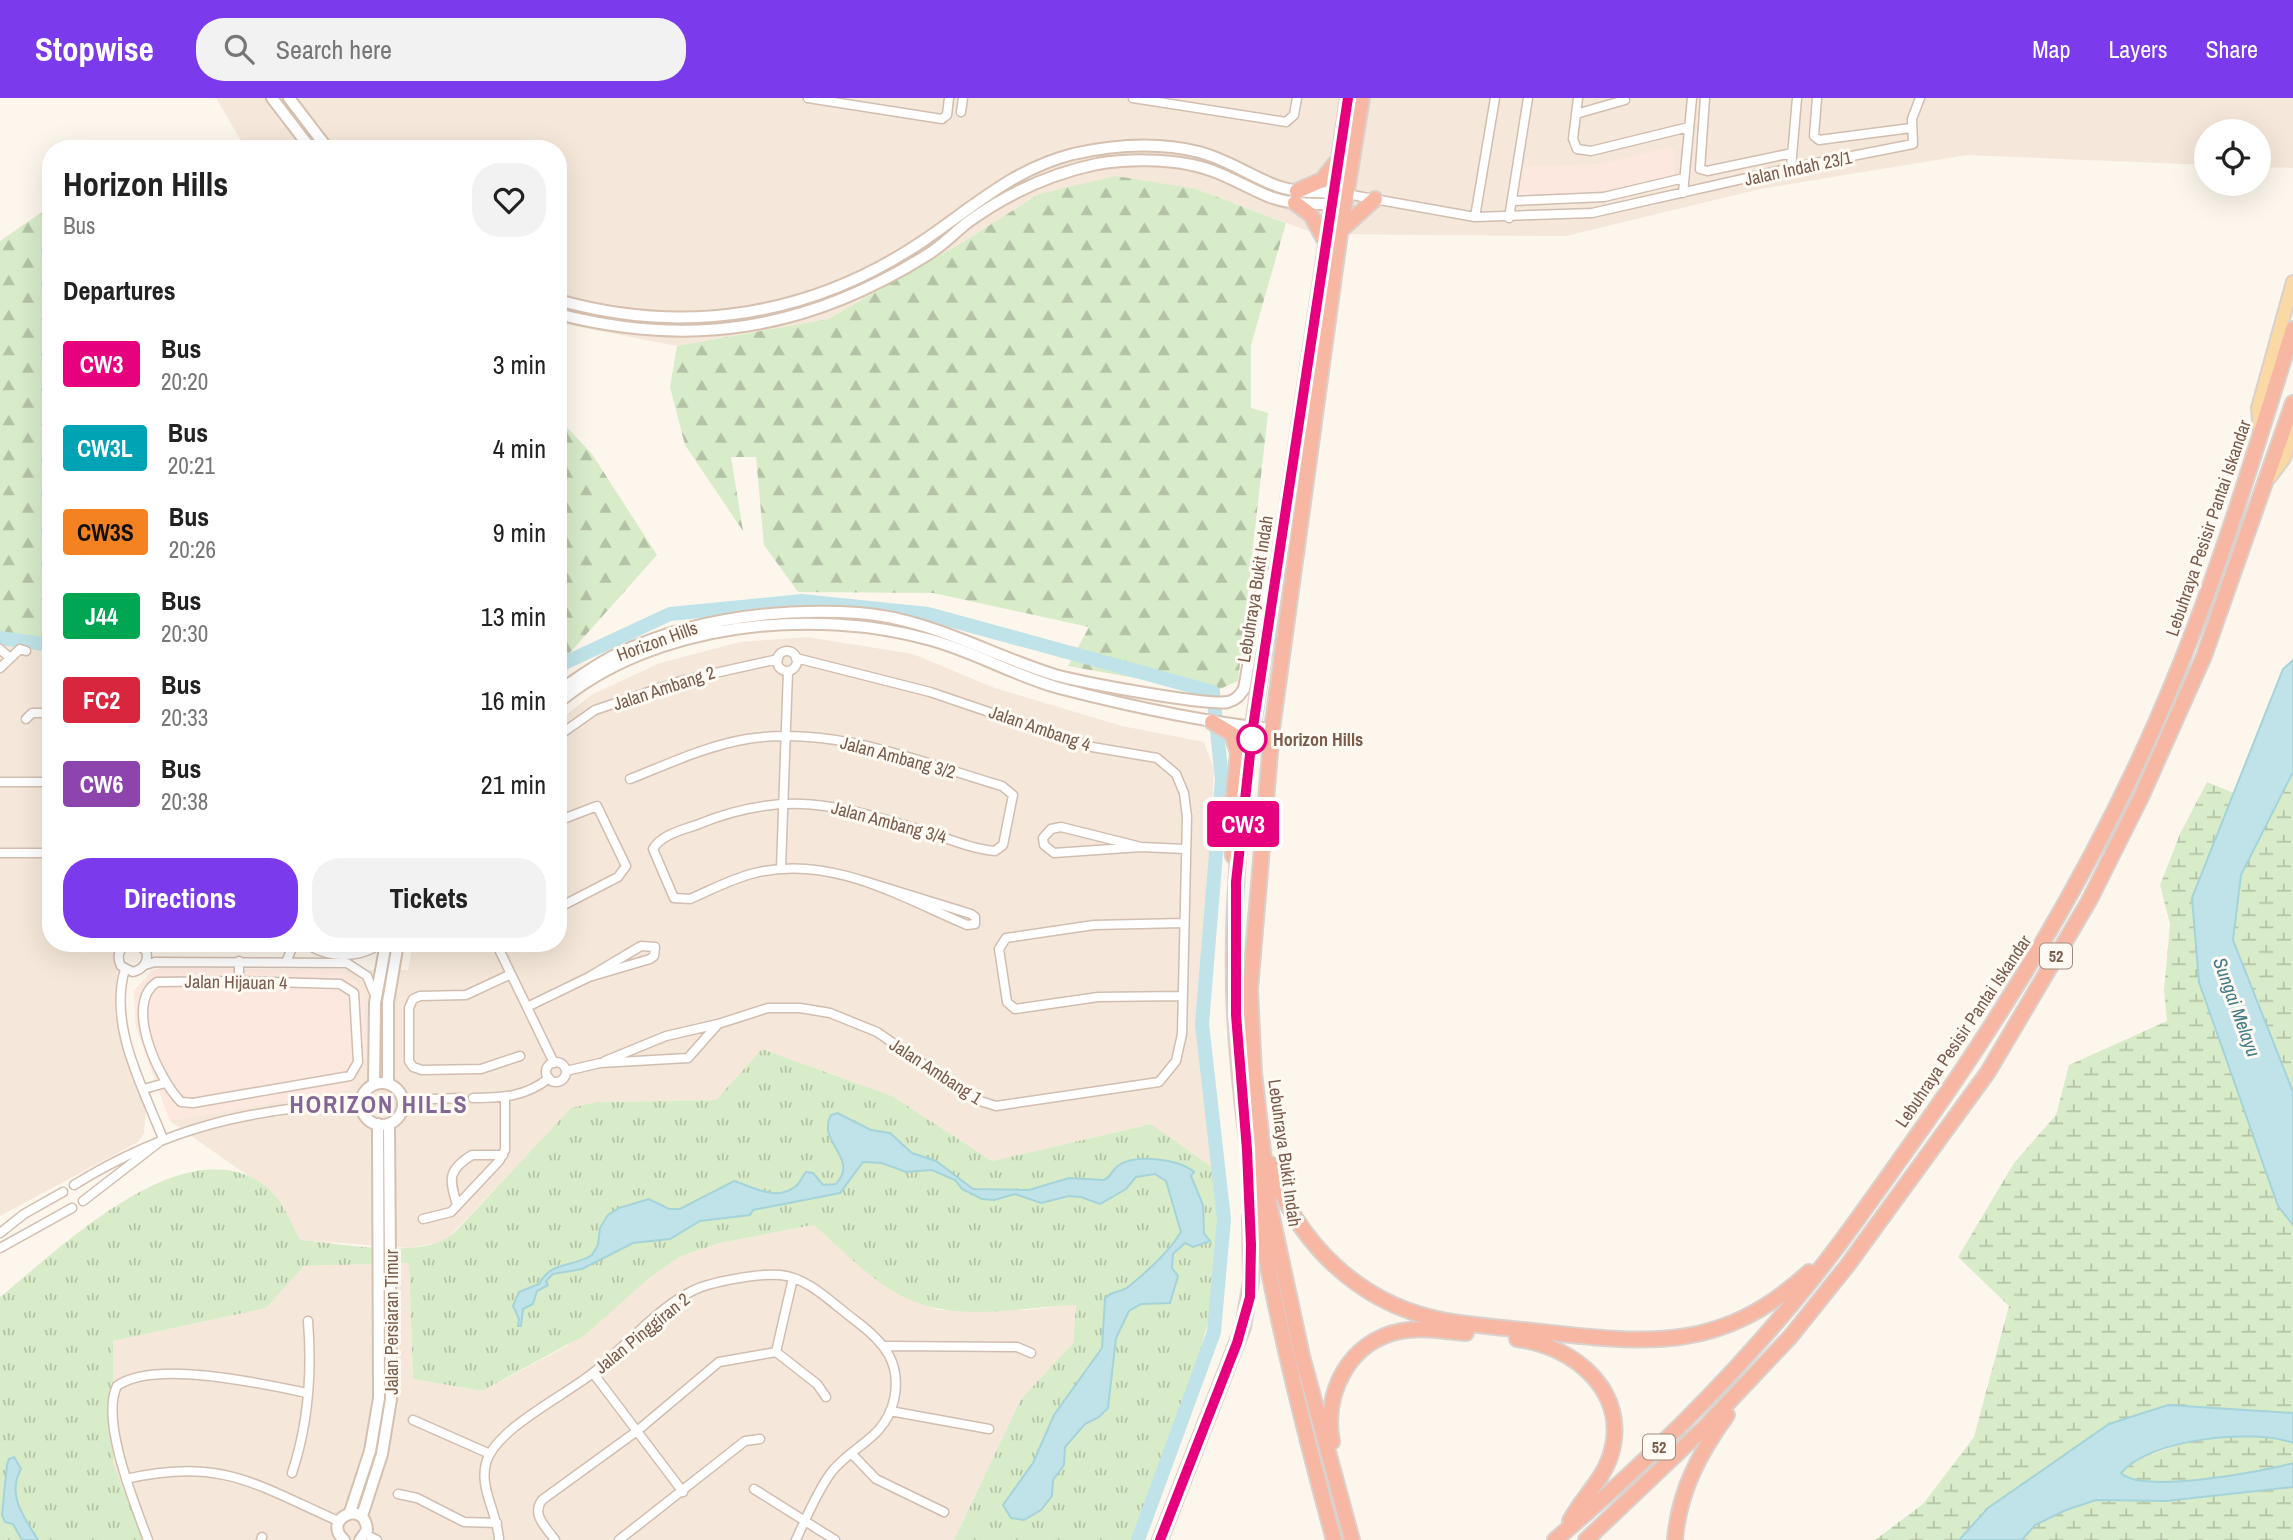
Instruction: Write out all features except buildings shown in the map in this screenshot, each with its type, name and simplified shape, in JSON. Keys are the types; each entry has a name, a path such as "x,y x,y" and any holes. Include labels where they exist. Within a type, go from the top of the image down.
{"highway":[{"name":"Lebuhraya Bukit Indah","path":"1334,1540 1278,1312 1258,1219 1247,1150 1236,1015 1236,882 1253,727 1325,240 1343,199 1339,158 1348,98"},
{"name":"Lebuhraya Bukit Indah","path":"1352,1540 1285,1280 1269,1203 1259,1125 1250,990 1272,729 1341,230 1343,199 1362,98"},
{"path":"1325,240 1311,215 1296,197 1322,180 1339,158"},
{"path":"1341,230 1375,199"},
{"name":"Lebuhraya Pesisir Pantai Iskandar","path":"1560,1536 1630,1476 1694,1412 1787,1311 1970,1060 2063,911 2138,762 2171,687 2220,558 2293,329"},
{"name":"Lebuhraya Pesisir Pantai Iskandar","path":"1587,1540 1744,1387 1847,1266 1988,1072 2076,922 2141,797 2189,690 2230,586 2293,403"},
{"path":"1212,722 1232,734 1238,753 1230,827 1236,882"},
{"path":"1259,1125 1271,1168 1284,1198 1322,1254 1338,1270 1372,1294 1395,1306 1440,1320 1622,1340 1680,1339 1727,1326 1748,1316 1778,1298 1828,1258"},
{"path":"1160,1540 1247,1312 1252,1260 1247,1150"},
{"path":"1336,1479 1330,1434 1331,1400 1342,1373 1365,1348 1391,1334 1412,1330 1532,1341 1567,1353 1587,1368 1601,1387 1611,1410 1614,1434 1610,1456 1560,1536"},
{"path":"1675,1540 1682,1498 1699,1456 1744,1387"}],"main road":[{"path":"2260,439 2258,408 2293,282"},
{"path":"2265,484 2284,458 2293,431"}],"street":[{"path":"272,98 304,140"},
{"path":"289,98 321,140"},
{"path":"808,98 846,101 945,118 949,98"},
{"path":"961,112 963,98"},
{"path":"1133,98 1279,122 1291,120 1297,98"},
{"path":"1195,108 1197,98"},
{"path":"1475,217 1495,98"},
{"path":"1509,218 1528,98"},
{"path":"1578,98 1574,145 1583,151 1689,127"},
{"path":"1683,193 1692,98"},
{"path":"1704,98 1700,169 1707,171 1792,153"},
{"path":"1791,168 1797,98"},
{"path":"1817,98 1814,136 1819,140 1911,128 1913,111 1920,98"},
{"path":"1576,114 1625,100"},
{"name":"Jalan Indah 23/1","path":"1343,199 1375,199 1475,217 1592,214 1791,168 1913,144 1911,128"},
{"path":"567,302 597,310 681,320 709,318 794,301 873,272 924,241 998,185 1035,166 1074,154 1122,147 1144,146 1198,152 1296,197"},
{"path":"567,316 597,324 673,332 710,331 796,315 839,302 880,283 930,253 1003,198 1040,180 1100,164 1193,165 1296,197 1343,199"},
{"path":"1512,201 1604,197 1684,177"},
{"name":"Horizon Hills","path":"567,685 615,655 684,627 781,612 862,613 936,629 1056,675 1199,701 1230,702 1244,690 1262,588 1278,565"},
{"name":"Horizon Hills","path":"567,697 620,664 686,639 767,623 859,625 932,640 1058,688 1212,722 1272,729"},
{"path":"0,649 10,658"},
{"path":"0,668 20,649 26,651"},
{"path":"787,652 796,658 795,666 788,671 780,668 778,659 787,652"},
{"name":"Jalan Ambang 4","path":"796,658 930,692 1092,747 1157,758 1176,774 1184,793 1185,849 1180,1049 1170,1072 1159,1082"},
{"name":"Jalan Ambang 2","path":"567,730 595,710 684,680 778,659"},
{"path":"788,671 781,868 822,870 861,880 971,914 975,917 975,924 967,925 861,880"},
{"path":"26,719 32,713 42,713"},
{"name":"Jalan Ambang 3/2","path":"630,779 705,750 747,739 786,736 858,744 1009,789 1014,801 1003,845 995,851"},
{"path":"0,782 42,782"},
{"name":"Jalan Ambang 3/4","path":"781,868 754,873 679,901 674,898 654,854 657,843 729,812 782,804 814,803 853,810 995,851"},
{"path":"567,818 597,806 625,858 626,866 618,877 567,903"},
{"path":"1141,847 1061,827 1051,829 1043,838 1044,845 1054,853 1141,847 1185,849"},
{"path":"0,853 42,853"},
{"path":"1181,996 1098,997 1022,1010 1007,1002 999,949 1006,937 1094,925 1183,923"},
{"path":"527,1007 589,977 641,946 655,947 654,956 650,959 589,977"},
{"path":"121,952 118,957 124,969 120,1015 163,1139"},
{"path":"145,965 146,952"},
{"path":"287,960 290,952"},
{"path":"321,952 365,952"},
{"path":"375,1003 384,952"},
{"path":"388,1084 388,1002 396,952"},
{"path":"500,952 554,1063"},
{"path":"239,961 239,981"},
{"path":"124,969 133,972 155,962 347,962 368,976 373,985 374,1084"},
{"path":"511,974 466,995 420,996 413,999 409,1008 409,1060 413,1067 422,1069 481,1069 520,1056"},
{"name":"Jalan Hijauan 4","path":"166,981 239,981 340,984 354,993 358,1062 350,1076 193,1103 181,1102 165,1083 150,1046 143,1000 150,986 166,981"},
{"name":"Jalan Ambang 1","path":"566,1071 600,1063 666,1036 718,1024 768,1008 800,1008 830,1013 877,1032 956,1088 974,1099 996,1106 1159,1082"},
{"name":"Jalan Ambang 1","path":"600,1063 688,1058 718,1024"},
{"path":"474,1098 505,1098 541,1085 549,1079 560,1081 566,1071 563,1065 554,1063"},
{"path":"549,1079 547,1069 554,1063"},
{"path":"144,1089 165,1083"},
{"path":"374,1084 388,1084 398,1090 403,1100 402,1112 383,1124 367,1118 361,1102 365,1091 374,1084"},
{"path":"403,1100 460,1098"},
{"path":"423,1219 451,1212 503,1155 505,1098"},
{"path":"74,1185 138,1148 199,1126 283,1108 361,1102"},
{"name":"Jalan Persiaran Timur","path":"350,1512 370,1451 382,1365 383,1124"},
{"name":"Jalan Persiaran Timur","path":"363,1537 367,1525 362,1516 382,1454 391,1399 383,1124"},
{"path":"83,1201 163,1139"},
{"path":"457,1205 450,1182 453,1172 471,1155 503,1155"},
{"path":"0,1233 24,1214 63,1192"},
{"path":"0,1248 72,1208"},
{"name":"Jalan Pinggiran 2","path":"490,1454 510,1432 593,1373 690,1292 712,1285 771,1275 793,1278"},
{"path":"776,1352 793,1278 812,1289 886,1346 895,1379 890,1411 871,1440 830,1474 796,1540"},
{"path":"292,1473 307,1393 310,1353 308,1321"},
{"path":"886,1346 1017,1347 1031,1353"},
{"path":"555,1540 538,1516 539,1503 637,1431 719,1362 776,1352 817,1384 825,1397"},
{"path":"593,1373 682,1492"},
{"path":"148,1540 119,1462 114,1392 123,1382 167,1375 208,1374 307,1393"},
{"path":"890,1411 989,1429"},
{"path":"413,1420 490,1454 485,1477 499,1540"},
{"path":"619,1540 745,1441 760,1438"},
{"path":"852,1454 876,1479 944,1512"},
{"path":"126,1479 158,1472 204,1470 249,1480 338,1521"},
{"path":"754,1489 835,1540"},
{"path":"398,1494 417,1498 464,1522 496,1524"},
{"path":"341,1539 337,1529 338,1521 350,1512 362,1516"},
{"path":"363,1537 377,1540"}],"shaded area":[{"path":"216,98 2293,98 2293,168 2271,167 2271,119 2194,119 2194,164 1967,155 1760,189 1566,236 1316,234 1196,189 1039,194 963,242 828,319 677,346 567,325 567,140 241,140"},
{"path":"1669,147 1674,150 1674,177 1604,194 1515,197 1521,167 1601,164"},
{"path":"807,637 913,654 995,688 1122,726 1204,742 1214,769 1202,1021 1214,1169 1150,1124 992,1161 892,1096 762,1049 716,1100 597,1102 571,1109 445,1241 409,1248 299,1240 275,1195 170,1121 136,1027 134,991 152,971 163,968 408,970 411,952 567,952 567,714 593,694 660,663 740,642"},
{"path":"0,638 42,644 42,952 118,952 115,1015 146,1109 144,1133 138,1142 0,1216"},
{"path":"163,968 341,970 364,991 366,1059 348,1090 170,1121 136,1027 134,991 152,971"},
{"path":"813,1225 897,1294 938,1310 1028,1310 1076,1304 1073,1343 1021,1399 954,1540 143,1540 113,1462 113,1341 266,1308 304,1266 409,1263 413,1379 482,1391 567,1346 649,1278 681,1256 720,1243"}],"green space":[{"path":"1116,176 1196,189 1286,223 1251,345 1251,408 1268,413 1238,681 1213,692 1068,666 1089,627 933,593 798,592 764,545 756,457 731,457 743,531 685,445 670,387 677,346 828,319 963,242 1039,194"},
{"path":"42,212 42,644 0,638 0,241"},
{"path":"567,428 592,454 657,555 567,656"},
{"path":"2293,772 2293,1092 2233,940 2241,875"},
{"path":"2207,782 2234,793 2192,898 2199,982 2278,1206 2293,1225 2293,1413 2168,1405 2109,1424 1988,1508 1959,1540 1875,1540 1923,1504 1974,1437 2009,1306 1958,1257 2014,1163 2056,1115 2069,1065 2167,1021 2164,990 2170,924 2160,885 2180,834"},
{"path":"762,1049 892,1096 992,1161 1151,1124 1214,1169 1223,1249 1214,1303 1173,1442 1137,1540 954,1540 1021,1399 1073,1343 1076,1305 984,1312 939,1309 917,1303 874,1278 813,1225 720,1243 681,1256 649,1278 585,1335 482,1391 413,1379 409,1263 304,1266 266,1308 113,1341 113,1462 143,1540 0,1540 0,1297 92,1222 129,1198 168,1179 205,1170 241,1173 273,1193 300,1240 380,1248 422,1246 440,1241 454,1233 571,1108 597,1102 716,1100"},
{"path":"2269,1437 2293,1443 2293,1463 2231,1476 2177,1481 2153,1482 2133,1479 2121,1473 2130,1462 2197,1438"},
{"path":"2293,1487 2293,1540 2022,1540 2035,1525 2066,1510 2096,1500 2166,1501"}],"water":[{"name":"Sungai Melayu","path":"2293,660 2293,772 2241,875 2233,940 2293,1092 2293,1225 2278,1206 2199,982 2192,898 2283,669"},
{"path":"837,1113 871,1130 890,1133 912,1153 936,1161 973,1189 1029,1190 1069,1178 1104,1180 1119,1165 1147,1159 1168,1161 1194,1172 1191,1176 1203,1205 1204,1233 1210,1241 1193,1247 1185,1243 1173,1254 1172,1268 1178,1276 1170,1303 1141,1304 1129,1311 1116,1338 1108,1408 1099,1417 1085,1424 1065,1447 1064,1465 1053,1480 1052,1496 1041,1510 1024,1520 1011,1518 1003,1505 1033,1463 1054,1415 1102,1348 1105,1299 1110,1294 1125,1289 1143,1275 1181,1232 1166,1181 1155,1174 1136,1177 1126,1189 1100,1204 1069,1196 1041,1203 1015,1194 994,1200 982,1199 962,1189 955,1180 932,1170 906,1172 882,1163 863,1162 840,1193 753,1210 750,1215 700,1221 670,1239 633,1243 582,1269 553,1274 546,1281 548,1285 537,1291 533,1304 523,1309 521,1326 518,1326 519,1319 513,1306 519,1292 539,1284 550,1271 592,1255 598,1245 600,1228 608,1215 619,1208 649,1199 669,1209 680,1209 734,1181 765,1192 781,1193 796,1186 806,1172 813,1173 823,1185 836,1184 842,1175 843,1166 829,1134 828,1125 831,1115"},
{"path":"2168,1405 2293,1413 2293,1443 2253,1437 2202,1440 2154,1452 2135,1461 2121,1473 2133,1479 2152,1482 2176,1481 2231,1476 2293,1463 2293,1487 2166,1501 2096,1500 2066,1510 2035,1525 2022,1540 1959,1540 1988,1508 2109,1424"},
{"path":"14,1457 21,1469 15,1488 16,1498 38,1540 22,1540 13,1524 5,1522 2,1515 7,1465 9,1459"}],"waterway":[{"path":"567,662 670,614 802,601 928,614 1213,692 1222,780 1202,1024 1224,1219 1214,1332 1138,1540"},
{"path":"0,638 42,644"}],"bus line":[{"name":"CW3","path":"1160,1540 1243,1327 1250,1297 1247,1150 1236,1015 1236,882 1253,727 1348,98"}],"place":[{"name":"Horizon Hills","path":"1252,739"}],"district":[{"name":"HORIZON HILLS","path":"379,1104"}]}
